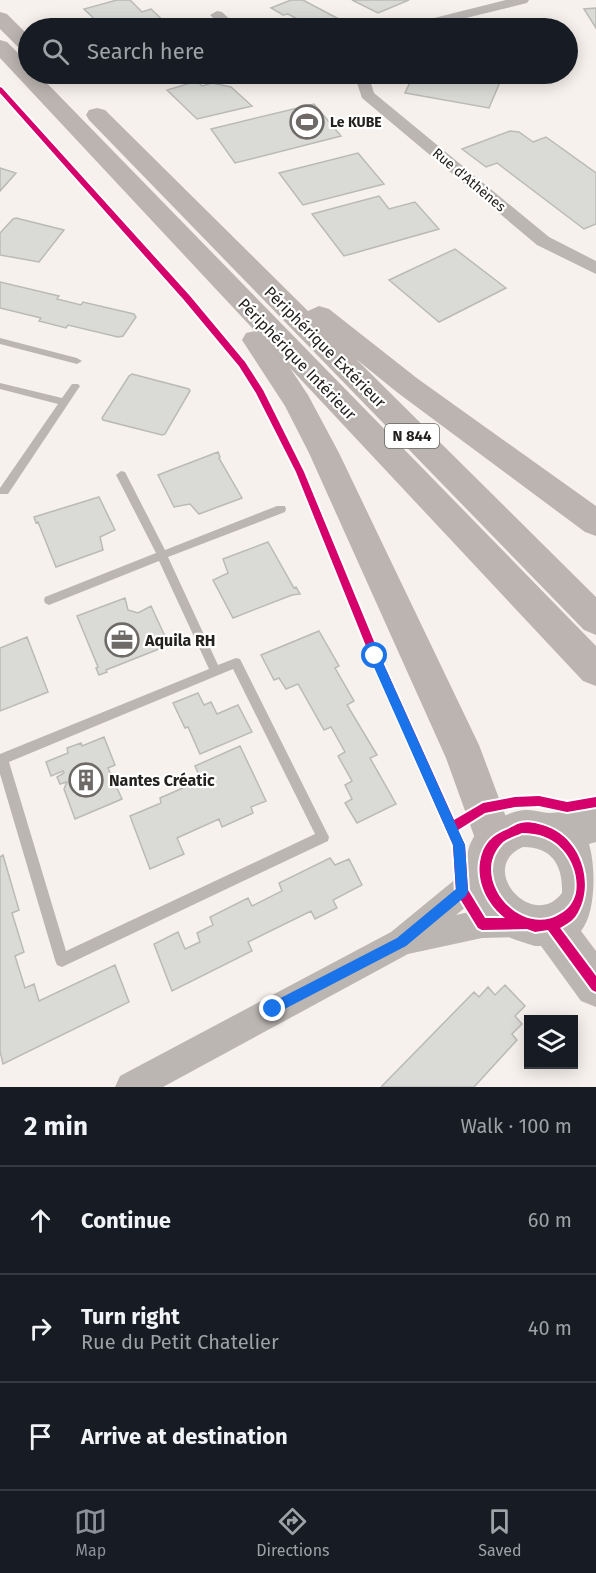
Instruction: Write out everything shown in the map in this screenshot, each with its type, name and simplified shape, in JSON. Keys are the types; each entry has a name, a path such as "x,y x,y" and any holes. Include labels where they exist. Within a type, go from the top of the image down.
{"highway":[{"path":"0,18 18,36"},
{"name":"Périphérique Intérieur","path":"0,46 18,65"},
{"name":"Périphérique Intérieur","path":"36,84 596,670"},
{"name":"Périphérique Extérieur","path":"65,84 596,620"},
{"path":"229,250 261,263 313,310 400,380 596,523"},
{"path":"238,298 243,324 266,352 324,453 465,758 492,846"}],"street":[{"path":"451,18 522,0"},
{"path":"217,15 220,18"},
{"name":"Rue d'Athènes","path":"364,84 367,95 543,241 596,268"},
{"path":"131,1087 401,942 462,892 492,846 510,831 522,828 548,832 596,824"},
{"path":"401,942 482,924 538,924 563,920 574,911 590,879 573,853 559,838 548,832"},
{"path":"492,846 484,872 490,894 505,912 538,924 596,986"}],"lane":[{"path":"0,341 77,361"},
{"path":"0,386 63,402"},
{"path":"4,490 75,386"},
{"path":"121,475 162,555 215,670"},
{"path":"49,600 281,509"},
{"path":"236,663 323,837 62,960 1,760 215,670 236,663"}],"building":[{"path":"117,0 130,0 142,12 151,9 160,18 93,18 84,9"},
{"path":"291,0 303,0 337,18 295,18 288,14 283,15 271,8"},
{"path":"352,0 409,0 378,13"},
{"path":"596,8 596,28 584,9"},
{"path":"187,84 202,86 217,84 231,87 252,106 197,119 167,90"},
{"path":"409,84 499,84 489,108 405,93"},
{"path":"314,104 341,136 235,163 211,129"},
{"path":"510,131 519,132 533,142 546,137 596,173 596,224 584,229 497,163 486,167 462,149"},
{"path":"358,153 384,184 303,205 279,173"},
{"path":"0,168 16,173 0,191"},
{"path":"379,196 389,209 415,202 439,229 344,256 312,214"},
{"path":"16,218 64,230 39,262 0,255 0,233"},
{"path":"455,249 506,288 439,322 389,280"},
{"path":"0,282 59,296 57,299 81,305 83,302 134,314 136,317 123,336 118,337 68,325 66,328 39,321 41,318 0,308"},
{"path":"132,374 189,389 190,391 165,434 103,420 102,418"},
{"path":"218,452 219,458 242,498 199,514 190,504 174,507 158,475"},
{"path":"99,497 115,530 100,537 103,550 56,567 34,517"},
{"path":"268,542 294,588 296,587 300,594 233,618 213,580 228,573 223,559"},
{"path":"125,598 128,610 138,613 151,606 169,645 106,670 107,672 99,675 96,668 98,667 77,616"},
{"path":"319,631 339,666 335,668 354,701 347,705 377,755 370,758 396,804 357,823 345,803 352,799 345,785 352,781 338,756 345,752 331,727 324,730 298,684 286,689 279,678 274,680 261,655"},
{"path":"27,637 48,692 0,711 0,648"},
{"path":"198,693 204,705 211,702 217,714 238,705 252,732 200,754 188,727 185,728 173,703"},
{"name":"Nantes Créatic","path":"104,737 115,765 108,768 122,799 75,819 64,789 67,782 60,784 57,777 64,773 63,771 51,776 46,762 68,753 67,748 81,743 82,746"},
{"path":"240,746 266,801 251,807 253,813 222,827 219,819 177,838 184,854 150,869 130,816 161,803 160,798 201,780 195,766"},
{"path":"3,855 19,910 12,913 24,952 15,956 25,988 34,984 39,1001 115,965 129,1002 3,1064 0,1051 0,857"},
{"path":"330,858 335,865 349,859 362,885 333,900 337,908 315,919 311,911 248,942 252,951 172,991 154,944 178,932 185,949 200,942 197,933 213,925 210,917 248,898 252,906 282,891 279,883"},
{"path":"505,985 525,1006 515,1016 522,1024 512,1034 517,1040 474,1087 381,1087 474,992 479,997 488,987 495,995"}],"cycle path":[{"path":"0,89 187,298 242,364 260,392 300,472 375,656 459,845 462,892 482,924 526,924"},
{"path":"451,828 483,808 515,802 539,801 567,807 596,802"},
{"path":"522,828 538,829 553,835 564,843 579,866 582,893 577,905 569,915 557,923 535,926 516,920 500,907 489,890 485,871 488,853 500,838 522,828"},
{"path":"551,925 596,986"}],"place":[{"name":"Le KUBE","path":"307,122"},
{"name":"Aquila RH","path":"122,640"},
{"name":"Nantes Créatic","path":"86,780"}],"route":[{"path":"273,1009 401,942 462,892 459,845 375,656"}]}
